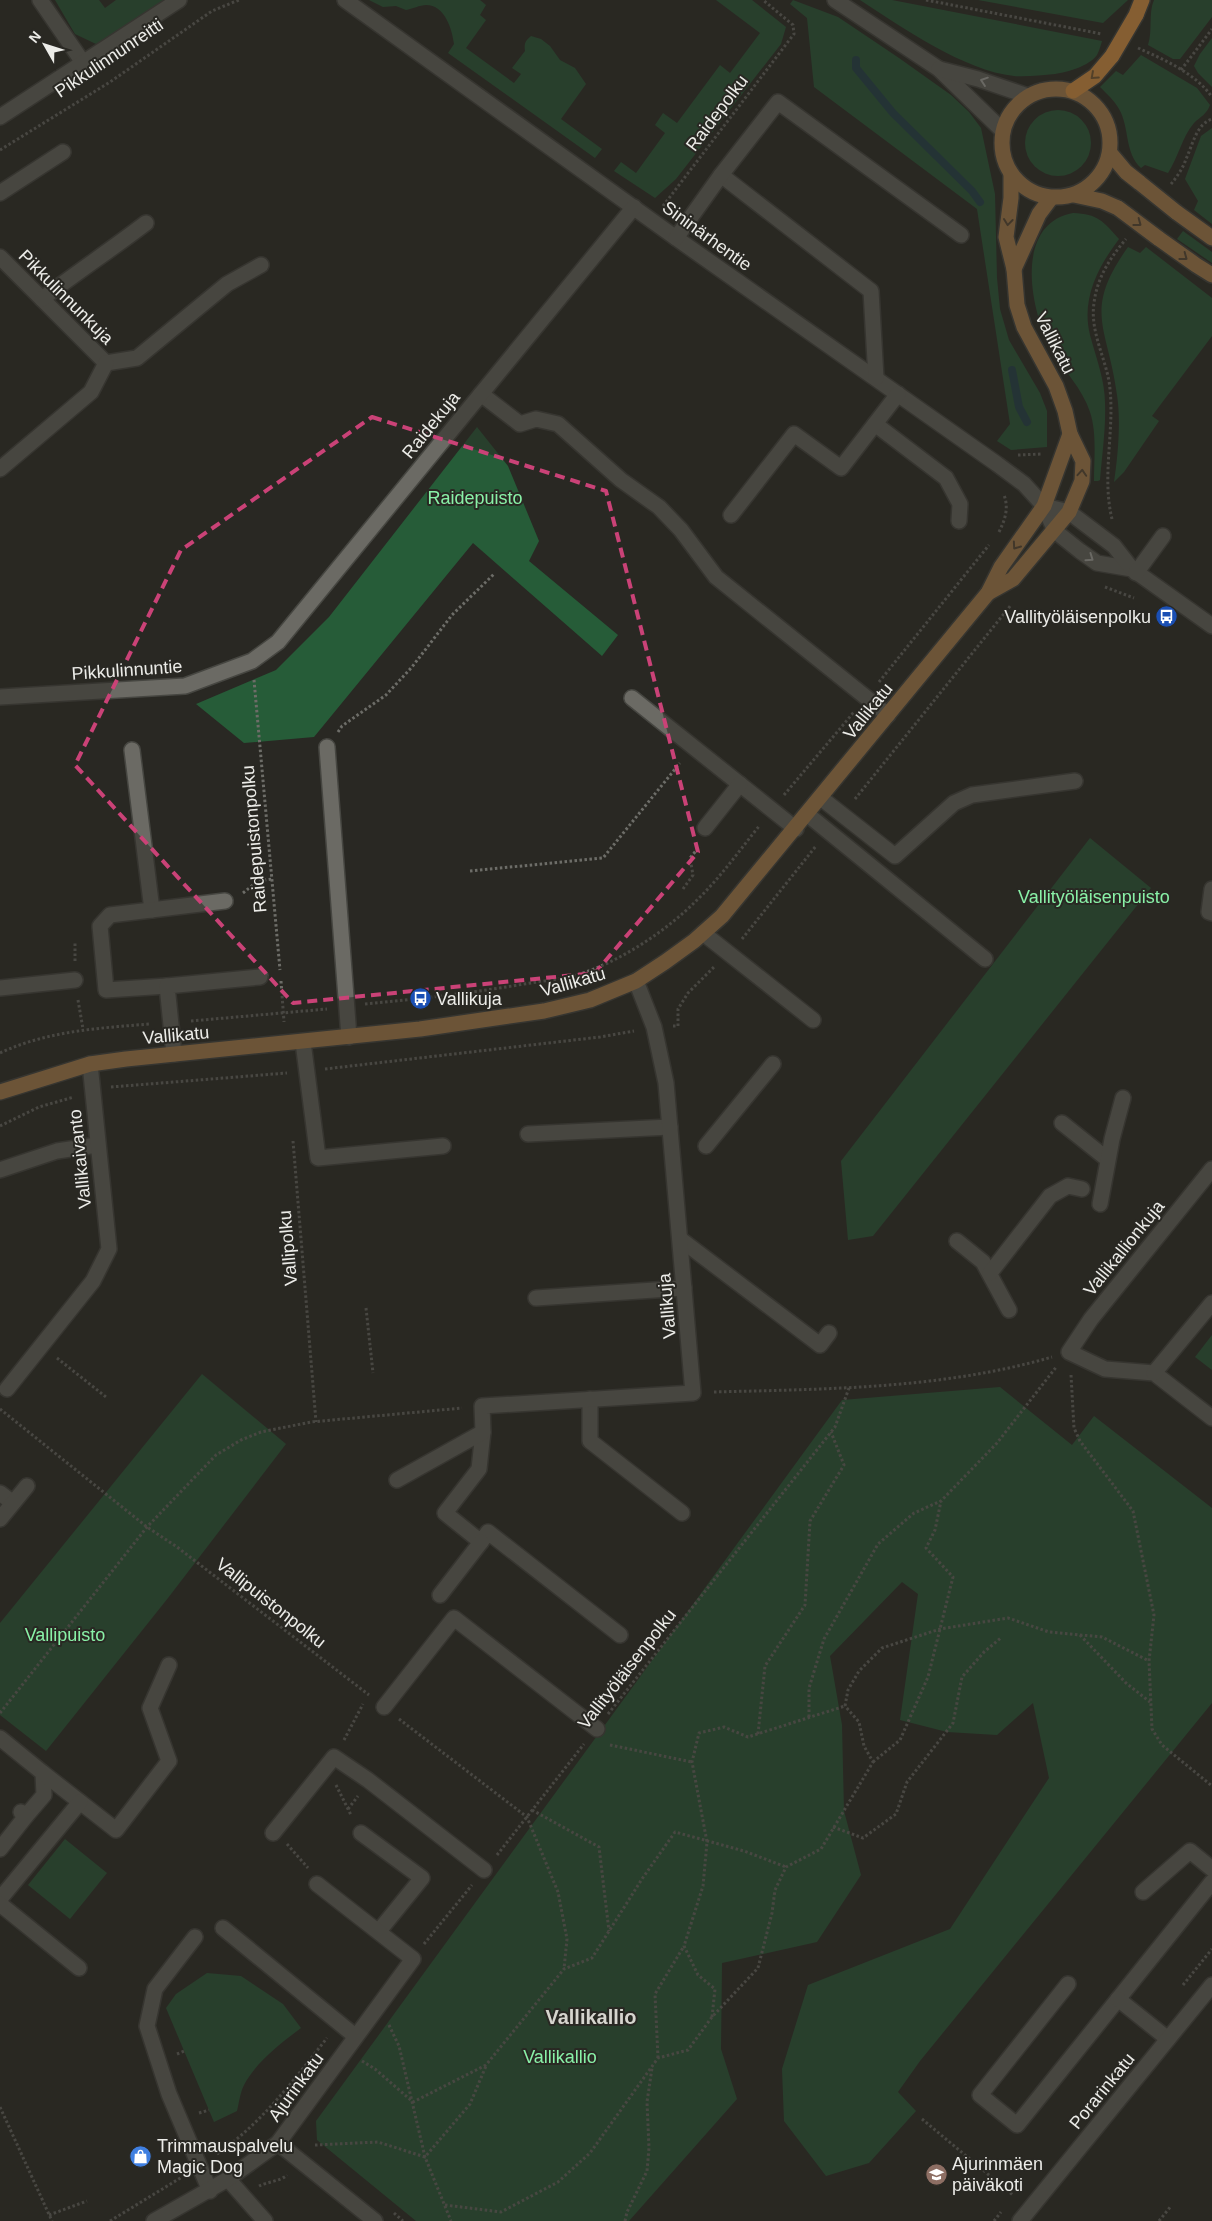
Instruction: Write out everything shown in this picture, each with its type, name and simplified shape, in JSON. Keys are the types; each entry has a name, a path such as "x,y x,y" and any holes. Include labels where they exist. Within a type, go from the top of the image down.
{"highway":[{"path":"1073,91 1095,76 1112,56 1136,15 1142,0"}],"main road":[{"path":"1058,89 1073,91 1095,105 1103,115 1111,140 1110,153 1106,167 1098,179 1087,189 1074,195 1051,198 1027,190 1011,174 1004,160 1001,146 1003,131 1008,117 1028,96 1042,90 1058,89"},
{"path":"1110,153 1126,172 1212,238"},
{"name":"Vallikatu","path":"988,593 1013,579 1055,531 1069,512 1082,481 1083,461 1070,434 1065,411 1056,386 1024,327 1017,306 1014,268 1006,237 1011,198 1011,174"},
{"path":"1074,195 1102,201 1118,208 1212,275"},
{"name":"Vallikatu","path":"1014,268 1038,214 1051,198"},
{"name":"Vallikatu","path":"0,1092 90,1064 349,1037 544,1011 590,1000 636,980 665,962 703,933 727,910 808,814 988,593 1000,567 1044,506 1070,434"}],"street":[{"path":"40,0 84,64"},
{"name":"Pikkulinnunreitti","path":"0,117 84,64 179,0"},
{"name":"Sininärhentie","path":"345,0 676,238 1024,484 1044,506 1055,531"},
{"path":"835,0 939,69 1003,131"},
{"path":"939,69 978,79 1028,96"},
{"path":"676,238 720,175 778,102 961,235"},
{"path":"0,192 63,152"},
{"path":"720,175 871,291 876,378"},
{"name":"Raidekuja","path":"252,661 278,642 634,207"},
{"path":"42,299 86,266 113,249 146,223"},
{"name":"Pikkulinnunkuja","path":"0,258 106,363"},
{"path":"0,469 91,392 106,363 137,358 227,284 261,265"},
{"path":"481,394 520,424 536,419 558,424 621,480 658,507 681,530 716,577 888,715"},
{"path":"731,515 794,434 841,468 898,394"},
{"path":"875,424 946,478 960,504 959,521"},
{"path":"1044,506 1069,512 1114,546 1134,571 1212,626"},
{"path":"1055,531 1097,563 1134,571"},
{"path":"1134,571 1163,536"},
{"name":"Pikkulinnuntie","path":"0,697 185,686 252,661"},
{"path":"632,698 796,828"},
{"path":"327,747 349,1037"},
{"path":"132,750 152,910"},
{"path":"821,798 895,856 954,804 972,795 1075,781"},
{"path":"704,828 740,784"},
{"path":"808,814 986,959"},
{"path":"1212,889 1209,912 1212,913"},
{"path":"225,901 110,915 100,926 106,990 260,977"},
{"path":"703,933 813,1020"},
{"path":"0,988 75,980"},
{"name":"Vallikuja","path":"636,980 654,1027 666,1083 693,1392"},
{"path":"167,986 174,1054"},
{"path":"303,1042 318,1158 443,1146"},
{"name":"Vallikaivanto","path":"41,1345 93,1281 109,1249 90,1064"},
{"path":"706,1146 773,1064"},
{"path":"1100,1204 1108,1159 1124,1098"},
{"path":"1062,1123 1108,1159"},
{"path":"528,1134 670,1127"},
{"path":"0,1170 57,1151 97,1145"},
{"name":"Vallikallionkuja","path":"1069,1352 1091,1319 1212,1170"},
{"path":"990,1274 1050,1196 1068,1186 1082,1189"},
{"path":"680,1239 820,1345 829,1333"},
{"path":"958,1241 983,1262 1010,1310"},
{"path":"536,1298 684,1288"},
{"path":"1154,1373 1212,1303"},
{"path":"7,1388 41,1345"},
{"path":"1069,1352 1105,1369 1154,1373 1212,1418"},
{"path":"481,1542 444,1513 479,1469 484,1432 482,1406 693,1392"},
{"path":"590,1399 590,1441 682,1513"},
{"path":"397,1480 484,1432"},
{"path":"0,1519 27,1486"},
{"path":"0,1493 13,1503"},
{"path":"440,1595 488,1532 620,1635"},
{"path":"384,1707 454,1618 592,1734"},
{"path":"0,1738 116,1830 169,1761 150,1708 170,1665"},
{"path":"274,1831 331,1761 368,1780 484,1870"},
{"path":"0,1849 24,1814 44,1796 43,1773"},
{"path":"0,1899 80,1802"},
{"path":"361,1833 422,1878 379,1931"},
{"path":"1144,1892 1190,1851 1212,1869"},
{"path":"1068,1984 980,2094 1017,2125 1212,1882"},
{"path":"317,1884 408,1954"},
{"path":"0,1904 79,1968"},
{"path":"224,1928 355,2036"},
{"path":"195,1937 155,1989 147,2026 169,2094 210,2191"},
{"name":"Ajurinkatu","path":"154,2221 210,2191 278,2143 380,2004 408,1954"},
{"name":"Porarinkatu","path":"1020,2221 1212,1984"},
{"path":"1118,2000 1168,2039"},
{"path":"278,2143 375,2221"},
{"path":"228,2179 265,2221"}],"path":[{"name":"Pikkulinnunreitti","path":"0,150 110,82 212,11 239,0"},
{"name":"Raidepolku","path":"662,208 794,34 794,25 763,0"},
{"path":"926,0 1107,36"},
{"path":"1181,70 1212,29"},
{"path":"1133,46 1181,70 1199,82 1212,97"},
{"path":"1167,189 1186,161 1194,138 1208,120 1212,119"},
{"path":"1113,524 1107,500 1112,406 1109,381 1093,322 1093,305 1096,288 1103,273 1113,255 1131,233"},
{"path":"327,747 342,726 386,695 412,667 452,615 494,574"},
{"path":"1100,585 1139,599"},
{"path":"842,814 1014,601"},
{"name":"Raidepuistonpolku","path":"171,1022 284,1014 252,661"},
{"path":"470,871 603,858 693,747"},
{"path":"683,889 693,875 690,858 709,836 704,828"},
{"path":"306,1071 600,1036 654,1027 678,1026 678,1009 688,992 740,942 829,831"},
{"path":"225,901 242,894 258,881 272,879"},
{"path":"0,1053 20,1044 83,1029 171,1022"},
{"path":"0,1126 39,1107 111,1087 288,1073 289,1082"},
{"name":"Vallipolku","path":"292,1131 316,1422"},
{"path":"366,1308 372,1373"},
{"path":"41,1345 106,1397"},
{"path":"693,1392 849,1388 979,1374 1013,1368 1069,1352"},
{"path":"810,1717 809,1688 824,1639 878,1544 914,1513 941,1501 997,1443 1069,1352"},
{"path":"1069,1352 1074,1428 1080,1441 1133,1511 1154,1615 1149,1661 1152,1729 1162,1745 1212,1786"},
{"name":"Vallityöläisenpolku","path":"408,1954 424,1945 527,1818 831,1432 849,1388"},
{"path":"0,1713 147,1526 216,1455 241,1440 261,1432 316,1422 482,1406"},
{"name":"Vallipuistonpolku","path":"0,1409 147,1526 177,1547 527,1818"},
{"path":"758,1734 765,1666 804,1606 810,1521 844,1465 831,1432"},
{"path":"658,2058 688,2050 712,2017 758,1968 772,1913 775,1890 786,1867 820,1849 873,1762 900,1740 928,1676 953,1578 926,1548 935,1530 941,1501"},
{"path":"845,1706 848,1690 859,1671 882,1648 940,1629 1008,1618 1049,1632 1102,1637 1149,1661"},
{"path":"1080,1635 1126,1682 1150,1702"},
{"path":"833,1827 864,1838 896,1814 907,1782 953,1723 962,1677 984,1652 1002,1637"},
{"path":"361,1833 340,1794 331,1761 354,1724 368,1694"},
{"path":"446,2205 501,2212 558,2182 590,2153 658,2058 655,1994 684,1946 703,1886 707,1842 692,1762 699,1732 724,1727 748,1738 845,1706"},
{"path":"845,1706 859,1722 864,1746 873,1762"},
{"path":"592,1734 633,1751 692,1762"},
{"path":"532,1810 600,1847 609,1932"},
{"path":"527,1818 558,1892 567,1939 564,1969"},
{"path":"274,1831 310,1871 317,1884"},
{"path":"424,2157 470,2104 486,2065 564,1969 592,1958 642,1878 675,1832 744,1851 786,1867"},
{"path":"408,1954 424,1945"},
{"path":"684,1946 698,1975 714,1989 712,2017"},
{"path":"380,2004 399,2046 414,2102 424,2157 446,2205 451,2221"},
{"path":"110,2221 199,2167 247,2132 278,2100 339,2022"},
{"path":"345,2051 375,2069 414,2102"},
{"path":"414,2102 486,2065"},
{"path":"625,2221 627,2212 647,2171 649,2148 647,2102 652,2067"},
{"path":"278,2100 298,2116"},
{"path":"0,2106 52,2221"},
{"path":"922,2119 1014,2196"},
{"path":"320,2152 312,2145 378,2142 424,2157"},
{"path":"49,2215 87,2201"},
{"path":"1159,2221 1171,2206"},
{"path":"388,2208 403,2221"}],"highlighted area":[{"path":"372,417 606,491 698,852 595,973 293,1003 75,765 181,550"}],"green space":[{"path":"55,0 99,0 105,8 116,0 165,0 108,40 96,44 75,34"},
{"path":"369,0 480,0 486,5 480,15 486,20 466,48 514,83 521,74 512,68 525,51 526,41 531,36 541,39 550,46 560,60 575,68 586,84 561,119 602,149 595,158 448,53 454,44 453,38 443,13 438,9 426,5 406,10 396,6 383,7"},
{"path":"716,0 752,0 786,27 781,44 676,179 655,198 614,171 621,162 636,173 665,133 655,125 663,113 677,123 720,65 730,73 760,33"},
{"path":"793,0 838,17 899,58 951,95 969,112 981,128 995,194 997,278 1000,309 1009,340 1040,393 1047,411 1047,447 1011,450 997,441 1010,424 977,209 814,87 807,18 790,4"},
{"path":"860,0 892,0 1102,41 1097,55 1078,68 1055,74 1014,76 975,66 955,57 914,35"},
{"path":"978,0 1128,0 1103,23"},
{"path":"1154,0 1212,0 1212,17 1180,59 1173,59 1148,45 1151,11"},
{"path":"1212,38 1212,87 1198,73 1194,66"},
{"path":"1141,55 1197,88 1210,105 1190,129 1168,173 1145,165 1141,168 1136,162 1129,147 1125,124 1119,109 1100,87 1116,71 1123,75"},
{"path":"1052,110 1064,110 1076,115 1086,125 1091,137 1089,156 1076,171 1064,176 1052,176 1040,171 1030,161 1025,149 1025,137 1030,125 1040,115"},
{"path":"1212,128 1212,224 1194,210 1198,201 1185,179 1201,136"},
{"path":"1073,213 1094,217 1109,227 1119,239 1098,272 1093,284 1088,309 1090,335 1105,394 1104,432 1100,480 1098,481 1094,481 1094,437 1087,403 1052,350 1044,334 1033,293 1032,271 1034,251 1041,234 1054,220"},
{"path":"1183,231 1212,252 1212,263 1177,239"},
{"path":"1128,247 1140,253 1146,247 1212,298 1212,336 1152,416 1159,421 1124,472 1114,482 1119,416 1113,371 1104,335 1102,304 1114,269"},
{"name":"Raidepuisto","path":"477,427 508,466 539,541 529,561 618,635 602,656 473,543 314,737 244,743 196,704 276,670 329,617"},
{"name":"Vallityöläisenpuisto","path":"1090,838 1151,888 873,1236 848,1240 841,1161"},
{"path":"1212,1335 1212,1370 1195,1357"},
{"name":"Vallipuisto","path":"202,1374 286,1444 168,1598 46,1751 0,1715 0,1623"},
{"name":"Vallikallio","path":"1000,1387 1072,1445 1094,1416 1212,1508 1212,1703 920,2061 898,2092 916,2111 869,2163 826,2176 784,2121 782,2069 808,1985 950,1929 1049,1778 1033,1703 997,1735 947,1732 900,1720 918,1594 902,1582 830,1656 842,1725 844,1811 861,1875 817,1942 722,1963 721,2049 737,2099 629,2221 416,2221 317,2140 316,2121 842,1400"},
{"path":"65,1839 107,1873 70,1919 28,1885"},
{"path":"207,1973 241,1976 283,2004 301,2028 255,2068 243,2088 237,2111 214,2122 166,2008 176,1994"}],"waterway":[{"path":"856,60 856,68 893,113 972,191 980,202"},
{"path":"1012,370 1019,407 1027,422"}],"place":[{"name":"Vallityöläisenpolku","path":"1167,617"},
{"name":"Vallikuja","path":"420,999"},
{"name":"Trimmauspalvelu Magic Dog","path":"141,2156"},
{"name":"Ajurinmäen päiväkoti","path":"936,2174"}],"district":[{"name":"Vallikallio","path":"591,2017"}]}
